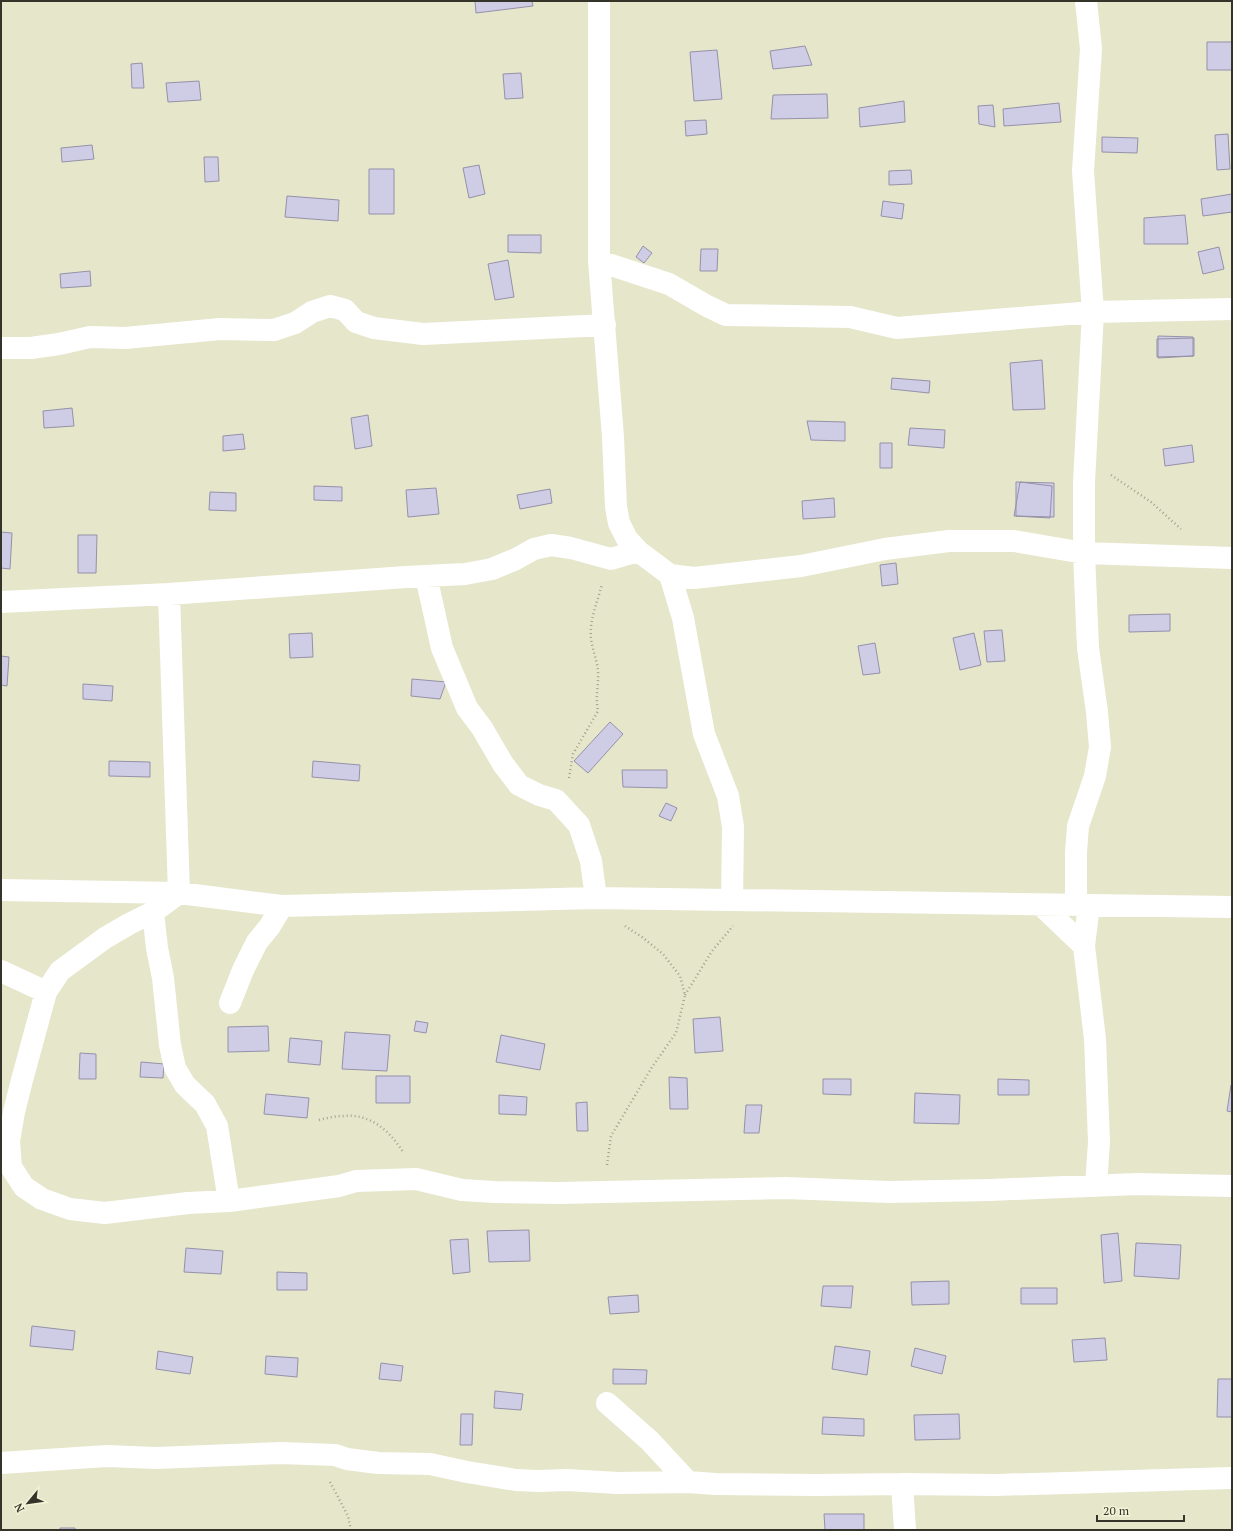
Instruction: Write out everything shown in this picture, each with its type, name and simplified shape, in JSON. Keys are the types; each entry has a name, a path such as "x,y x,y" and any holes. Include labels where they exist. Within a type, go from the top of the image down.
{"street":[{"path":"599,1 599,261 613,437 616,507 619,523 627,539 638,551 670,575 694,578 801,566 885,549 949,541 1014,541 1084,553 1232,558"},
{"path":"1086,1 1091,49 1083,172 1093,312 1084,482 1084,553 1088,648 1097,712 1100,747 1095,776 1078,826 1076,852 1083,905 1084,946 1095,1039 1099,1142 1096,1186"},
{"path":"599,261 669,284 726,315 850,317 897,328 1093,312 1232,309"},
{"path":"1,348 31,348 90,337 125,338 220,328 274,330 295,323 312,312 330,306 345,310 356,322 374,328 423,334 605,325"},
{"path":"1,602 169,594 465,574 492,569 516,559 534,549 551,545 572,548 611,559 638,551"},
{"path":"670,575 683,618 704,734 728,796 741,900"},
{"path":"426,576 442,648 467,708 482,728 502,764 519,785 539,795 556,800 579,825 592,861 596,898"},
{"path":"169,594 180,893"},
{"path":"1,890 180,893 282,906 596,898 1232,907"},
{"path":"180,893 153,912 105,938 60,972 46,992 30,1050 8,1116 11,1168 24,1187 42,1199 70,1209 105,1213 188,1203 229,1201 339,1186 356,1181 419,1180 462,1190 559,1193 786,1188 889,1192 1137,1184 1232,1186"},
{"path":"1041,905 1084,946"},
{"path":"230,1003 243,970 257,942 270,926 282,906"},
{"path":"153,912 157,948 163,978 170,1045 175,1068 184,1085 205,1104 217,1126 229,1201"},
{"path":"129,924 139,936 157,948"},
{"path":"1,971 46,992"},
{"path":"607,1403 650,1441 688,1482"},
{"path":"1,1463 107,1456 156,1458 282,1453 335,1455 348,1459 373,1463 430,1464 516,1480 567,1480 618,1483 688,1482 715,1484 817,1485 996,1485 1232,1478"},
{"path":"902,1484 905,1530"}],"path":[{"path":"1086,461 1118,479 1151,502 1180,528 1207,557"},
{"path":"556,800 568,786 573,754 598,711 596,703 598,671 591,638 592,620 611,559"},
{"path":"596,898 619,922 642,937 663,954 680,976 685,995"},
{"path":"610,1192 607,1164 610,1136 652,1067 676,1033 685,995 712,951 742,915 741,900"},
{"path":"319,1120 345,1115 371,1120 386,1130 399,1146 419,1180"},
{"path":"318,1455 320,1465 348,1516 351,1530"}],"building":[{"path":"475,1 532,1 533,6 476,13"},
{"path":"1207,42 1232,42 1232,70 1207,70"},
{"path":"805,46 812,65 773,69 770,51"},
{"path":"717,50 722,99 694,101 690,52"},
{"path":"142,63 144,88 132,88 131,64"},
{"path":"521,73 523,98 505,99 503,74"},
{"path":"199,81 201,100 168,102 166,83"},
{"path":"827,94 828,118 771,119 773,95"},
{"path":"904,101 905,122 860,127 859,108"},
{"path":"1059,103 1061,122 1004,126 1003,109"},
{"path":"993,105 995,127 979,124 978,106"},
{"path":"706,120 707,134 686,136 685,121"},
{"path":"1228,134 1230,169 1217,170 1215,135"},
{"path":"1102,137 1138,138 1137,153 1102,152"},
{"path":"92,145 94,159 62,162 61,148"},
{"path":"204,157 218,157 219,181 205,182"},
{"path":"479,165 485,194 469,198 463,168"},
{"path":"369,169 394,169 394,214 369,214"},
{"path":"911,170 912,184 889,185 889,171"},
{"path":"1232,194 1232,212 1203,216 1201,199"},
{"path":"287,196 339,200 338,221 285,217"},
{"path":"883,201 904,204 902,219 881,216"},
{"path":"1185,215 1188,244 1144,244 1144,218"},
{"path":"508,235 541,235 541,253 508,252"},
{"path":"643,246 652,253 644,263 636,257"},
{"path":"1219,247 1224,269 1203,274 1198,252"},
{"path":"701,249 718,249 717,271 700,271"},
{"path":"508,260 514,297 495,300 488,264"},
{"path":"90,271 91,286 61,288 60,274"},
{"path":"1158,336 1193,337 1193,356 1158,358"},
{"path":"1194,338 1194,356 1157,357 1157,339"},
{"path":"1042,360 1045,409 1013,410 1010,363"},
{"path":"892,378 930,381 929,393 891,389"},
{"path":"72,408 74,426 44,428 43,411"},
{"path":"368,415 372,446 355,449 351,418"},
{"path":"807,421 845,422 845,441 811,440"},
{"path":"910,428 945,430 944,448 908,445"},
{"path":"243,434 245,449 223,451 223,436"},
{"path":"880,443 892,443 892,468 880,468"},
{"path":"1192,445 1194,462 1165,466 1163,449"},
{"path":"1016,482 1054,483 1054,517 1016,516"},
{"path":"1020,482 1052,486 1050,518 1014,516"},
{"path":"314,486 342,487 342,501 314,500"},
{"path":"436,488 439,514 408,517 406,490"},
{"path":"550,489 552,503 520,509 517,495"},
{"path":"210,492 236,493 236,511 209,510"},
{"path":"834,498 835,517 803,519 802,501"},
{"path":"1,532 12,533 10,569 1,568"},
{"path":"78,535 97,535 96,573 78,573"},
{"path":"896,563 898,584 882,586 880,565"},
{"path":"1170,614 1170,631 1129,632 1129,615"},
{"path":"1002,630 1005,661 987,662 984,631"},
{"path":"312,633 313,657 290,658 289,634"},
{"path":"974,633 981,665 960,670 953,638"},
{"path":"875,643 880,673 863,675 858,646"},
{"path":"1,656 9,657 7,686 1,685"},
{"path":"412,679 446,682 440,699 411,696"},
{"path":"83,684 113,686 112,701 83,699"},
{"path":"610,722 623,734 588,773 574,761"},
{"path":"109,761 150,762 150,777 109,776"},
{"path":"313,761 360,765 359,781 312,777"},
{"path":"622,770 667,770 667,788 623,787"},
{"path":"666,803 677,808 671,821 659,816"},
{"path":"720,1017 723,1051 695,1053 693,1019"},
{"path":"416,1021 428,1023 426,1033 414,1031"},
{"path":"268,1026 269,1051 228,1052 228,1027"},
{"path":"345,1032 390,1035 387,1071 342,1069"},
{"path":"501,1035 545,1044 540,1070 496,1062"},
{"path":"290,1038 322,1041 320,1065 288,1062"},
{"path":"80,1053 96,1054 96,1079 79,1079"},
{"path":"141,1062 164,1064 163,1078 140,1077"},
{"path":"376,1076 410,1076 410,1103 376,1103"},
{"path":"669,1077 687,1078 688,1109 670,1109"},
{"path":"823,1079 851,1079 851,1095 823,1094"},
{"path":"998,1079 1029,1080 1029,1095 998,1095"},
{"path":"1232,1085 1232,1112 1227,1111"},
{"path":"915,1093 960,1095 959,1124 914,1123"},
{"path":"266,1094 309,1098 307,1118 264,1114"},
{"path":"499,1095 527,1097 526,1115 499,1114"},
{"path":"587,1102 588,1131 577,1131 576,1103"},
{"path":"746,1105 762,1105 759,1133 744,1133"},
{"path":"529,1230 530,1261 489,1262 487,1231"},
{"path":"1118,1233 1122,1281 1104,1283 1101,1235"},
{"path":"468,1239 470,1272 453,1274 450,1240"},
{"path":"1136,1243 1181,1245 1179,1279 1134,1276"},
{"path":"186,1248 223,1251 221,1274 184,1272"},
{"path":"277,1272 307,1273 307,1290 277,1290"},
{"path":"949,1281 949,1304 912,1305 911,1282"},
{"path":"823,1286 853,1286 851,1308 821,1306"},
{"path":"1021,1288 1057,1288 1057,1304 1021,1304"},
{"path":"638,1295 639,1312 610,1314 608,1297"},
{"path":"32,1326 75,1331 73,1350 30,1346"},
{"path":"1105,1338 1107,1360 1074,1362 1072,1340"},
{"path":"835,1346 870,1351 867,1375 832,1369"},
{"path":"915,1348 946,1356 942,1374 911,1366"},
{"path":"158,1351 193,1357 190,1374 156,1369"},
{"path":"266,1356 298,1358 297,1377 265,1374"},
{"path":"381,1363 403,1366 401,1381 379,1379"},
{"path":"613,1369 647,1370 646,1384 613,1384"},
{"path":"1218,1379 1232,1379 1232,1417 1217,1417"},
{"path":"495,1391 523,1394 521,1410 494,1408"},
{"path":"461,1414 473,1414 472,1445 460,1445"},
{"path":"959,1414 960,1439 915,1440 914,1415"},
{"path":"823,1417 864,1419 864,1436 822,1434"},
{"path":"824,1514 864,1514 864,1530 825,1530"},
{"path":"60,1528 75,1528 75,1530 60,1530"}]}
